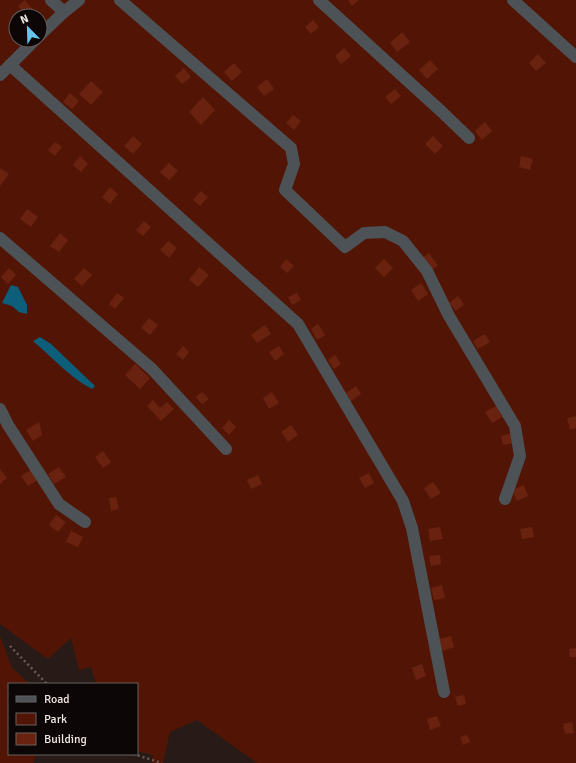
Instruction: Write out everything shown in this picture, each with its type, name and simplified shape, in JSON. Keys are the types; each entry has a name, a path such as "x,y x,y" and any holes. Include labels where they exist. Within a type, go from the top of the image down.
{"street":[{"path":"51,0 64,12"},
{"path":"48,27 64,12 80,0"},
{"path":"120,0 292,148 294,164 285,190 345,247 364,233 385,232 403,241 427,271 448,316 515,426 520,456 505,499"},
{"path":"319,0 442,112 468,138"},
{"path":"513,0 576,57"},
{"path":"0,75 27,48"},
{"path":"10,65 298,324 403,501 412,528 444,692"},
{"path":"0,238 152,369 226,449"},
{"path":"0,409 59,504 85,522"}],"path":[{"path":"10,646 45,683"},
{"path":"136,755 162,763"}],"green space":[{"path":"0,0 576,0 576,763 257,763 197,720 170,732 163,763 152,763 153,755 138,751 138,683 96,683 91,667 79,670 71,638 48,659 0,624"},
{"path":"0,636 12,668 29,683 8,683 8,755 36,755 33,763 0,763"}],"water":[{"path":"11,285 18,287 27,305 27,314 19,312 12,306 2,303"},
{"path":"40,337 51,344 95,386 92,389 76,379 33,341"}],"building":[{"path":"25,0 32,8 20,8 18,6"},
{"path":"348,0 359,0 352,6"},
{"path":"313,20 319,27 311,34 305,27"},
{"path":"402,32 410,42 397,52 390,43"},
{"path":"344,48 351,56 341,64 335,56"},
{"path":"538,54 546,63 536,71 529,63"},
{"path":"430,60 438,69 427,79 419,70"},
{"path":"234,63 242,72 232,81 224,72"},
{"path":"184,68 191,77 182,84 175,76"},
{"path":"267,79 274,89 264,96 257,87"},
{"path":"91,81 103,92 91,105 79,94"},
{"path":"395,89 401,96 391,104 385,97"},
{"path":"70,93 79,101 72,109 63,102"},
{"path":"203,97 215,110 201,125 189,112"},
{"path":"293,115 301,121 294,130 286,123"},
{"path":"485,122 492,131 482,140 475,131"},
{"path":"133,136 142,144 133,154 124,146"},
{"path":"433,136 443,146 435,154 425,144"},
{"path":"55,142 62,147 55,156 48,150"},
{"path":"80,156 88,164 81,172 73,165"},
{"path":"521,156 533,159 530,170 519,167"},
{"path":"169,163 178,171 169,180 160,172"},
{"path":"0,168 9,174 0,186"},
{"path":"110,187 118,194 110,204 102,197"},
{"path":"201,191 208,197 200,206 193,200"},
{"path":"27,209 38,217 31,227 20,219"},
{"path":"144,221 151,227 143,236 136,230"},
{"path":"60,233 68,240 59,252 50,246"},
{"path":"168,241 177,248 169,258 160,250"},
{"path":"429,253 438,266 431,270 422,258"},
{"path":"286,259 294,266 287,273 280,267"},
{"path":"384,259 393,268 384,277 375,268"},
{"path":"199,267 209,275 198,287 189,280"},
{"path":"9,268 16,275 8,284 1,277"},
{"path":"84,268 92,275 82,286 74,279"},
{"path":"421,283 428,294 418,301 411,290"},
{"path":"117,293 124,298 115,309 109,304"},
{"path":"297,293 301,300 292,305 288,297"},
{"path":"458,296 464,304 456,311 449,303"},
{"path":"149,318 158,325 150,335 141,328"},
{"path":"318,324 325,335 317,340 311,329"},
{"path":"265,325 271,334 257,343 251,335"},
{"path":"485,334 490,342 478,349 473,341"},
{"path":"183,346 189,352 183,360 176,354"},
{"path":"279,346 284,354 275,361 269,352"},
{"path":"335,355 341,364 334,369 328,360"},
{"path":"135,364 150,378 140,389 125,375"},
{"path":"356,386 361,394 351,401 346,393"},
{"path":"202,392 209,399 202,404 196,397"},
{"path":"272,392 279,403 269,409 263,398"},
{"path":"153,400 160,408 167,402 174,409 161,421 147,406"},
{"path":"496,406 502,417 492,423 485,412"},
{"path":"576,416 576,428 570,430 567,418"},
{"path":"229,420 236,427 229,435 222,428"},
{"path":"39,422 42,435 33,441 26,430"},
{"path":"291,425 298,435 288,442 281,432"},
{"path":"512,433 514,443 503,445 501,436"},
{"path":"103,451 111,462 103,468 95,457"},
{"path":"59,467 66,477 54,484 48,474"},
{"path":"0,469 7,478 0,484"},
{"path":"32,469 39,479 28,486 21,476"},
{"path":"369,473 374,483 365,488 359,478"},
{"path":"258,475 262,484 251,489 247,480"},
{"path":"433,482 441,493 431,499 424,488"},
{"path":"524,485 528,496 517,501 512,490"},
{"path":"116,497 119,509 111,511 109,498"},
{"path":"56,515 66,522 58,532 49,525"},
{"path":"440,527 443,539 430,541 428,529"},
{"path":"532,527 534,537 522,539 520,529"},
{"path":"71,531 83,537 78,547 66,542"},
{"path":"440,555 441,564 431,566 429,556"},
{"path":"442,585 445,598 434,600 431,588"},
{"path":"451,636 454,647 442,651 439,639"},
{"path":"576,648 576,657 570,657 569,649"},
{"path":"422,664 426,676 416,680 412,668"},
{"path":"464,695 466,704 458,706 455,697"},
{"path":"437,716 441,726 430,730 427,719"},
{"path":"572,722 574,733 565,734 563,724"},
{"path":"467,735 470,742 463,745 460,737"}]}
